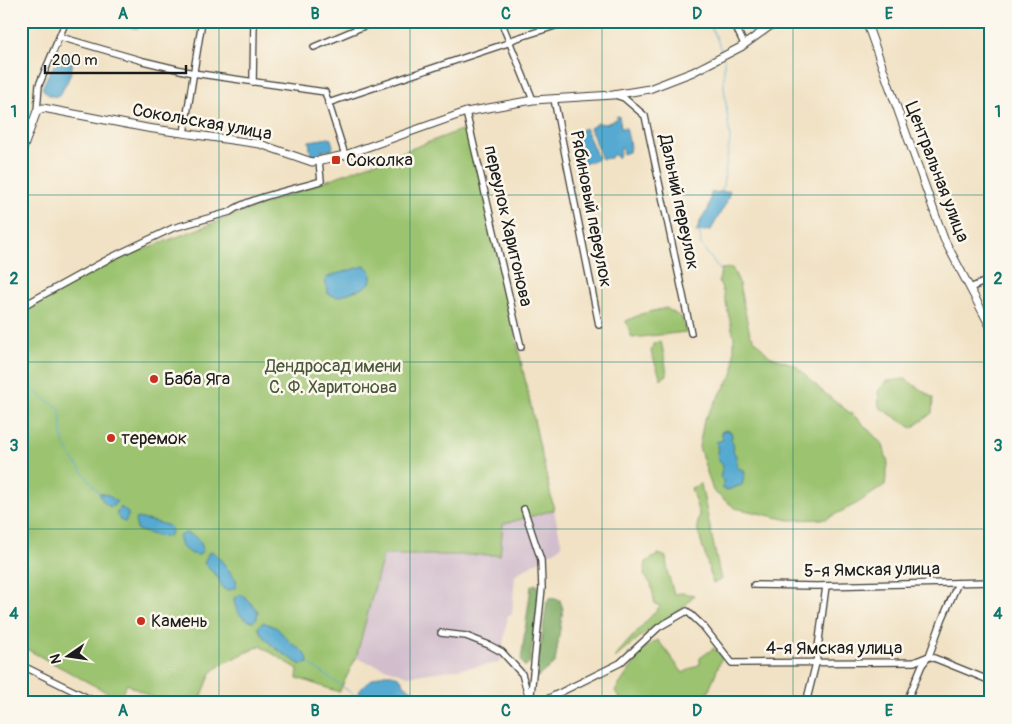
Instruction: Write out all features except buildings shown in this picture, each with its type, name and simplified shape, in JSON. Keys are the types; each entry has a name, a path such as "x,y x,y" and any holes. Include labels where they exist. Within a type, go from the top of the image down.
{"street":[{"path":"21,154 37,111 39,85 66,21"},
{"path":"184,133 202,21"},
{"path":"253,82 254,21"},
{"path":"500,21 511,41 533,100"},
{"path":"328,102 571,21"},
{"path":"733,21 744,44"},
{"name":"Сокольская улица","path":"37,111 43,108 146,128 260,144 312,162 345,155 466,112 533,100 612,95 649,89 693,72 744,44 778,21"},
{"name":"Центральная улица","path":"866,21 944,239 991,328"},
{"path":"314,47 374,22"},
{"path":"60,37 193,73 325,92 345,155"},
{"name":"Дальний переулок","path":"612,95 624,98 645,116 692,333"},
{"name":"Рябиновый переулок","path":"554,99 599,325"},
{"name":"переулок Харитонова","path":"466,112 521,347"},
{"path":"21,120 32,124"},
{"path":"21,307 112,258 173,228 230,212 245,204 321,181 319,161"},
{"path":"970,288 991,279"},
{"path":"524,509 541,560 542,569 542,588 530,703"},
{"name":"5-я Ямская улица","path":"754,585 826,586 991,582"},
{"path":"906,703 922,665 929,656 958,583"},
{"path":"806,703 816,662 826,586"},
{"name":"4-я Ямская улица","path":"539,703 620,663 659,627 687,611 708,632 732,663 914,662 929,656"},
{"path":"441,633 466,636 502,652 522,674 530,703"},
{"path":"929,656 991,681"},
{"path":"21,664 98,703"}],"shaded area":[{"path":"554,510 562,546 515,575 512,615 508,615 500,663 408,676 356,658 382,555 500,555 503,524"}],"green space":[{"name":"Дендросад имени С. Ф. Харитонова","path":"469,127 554,510 503,524 500,555 383,555 356,658 339,692 297,678 298,669 260,646 222,664 211,673 199,703 162,703 127,684 119,699 21,646 21,308 110,262"},
{"path":"732,268 738,280 750,334 769,356 795,365 822,391 859,420 883,445 888,463 885,485 856,504 826,519 789,520 735,508 713,491 699,447 704,420 734,372 734,337 719,281 721,269"},
{"path":"666,308 682,318 686,332 632,338 626,321 641,314"},
{"path":"661,341 667,375 661,379 651,352 653,344"},
{"path":"905,379 933,398 932,413 912,428 879,407 878,391 887,381"},
{"path":"701,484 721,580 713,583 697,527 699,514 691,488"},
{"path":"659,554 666,557 668,574 674,594 694,595 684,607 640,637 615,658 660,606 655,604 651,584 644,575 646,562"},
{"path":"536,584 540,589 530,662 527,666 524,666 521,660 531,586"},
{"path":"550,598 560,600 563,609 555,663 536,678 547,601"},
{"path":"658,640 683,673 700,664 700,658 714,648 722,657 704,703 623,703 615,691 645,647"}],"water":[{"path":"121,21 145,21 138,29 126,26"},
{"path":"62,53 71,56 72,66 67,82 59,96 56,97 48,94 42,88"},
{"path":"619,116 621,128 626,128 630,145 629,152 623,154 621,147 619,157 613,154 611,158 602,159 590,128 598,123 606,124 616,119"},
{"path":"585,128 598,158 597,160 582,164 574,133"},
{"path":"329,138 333,146 332,150 321,151 318,155 311,156 309,141"},
{"path":"730,191 726,203 711,230 696,232 702,217 708,210 711,193"},
{"path":"365,266 371,273 370,283 363,288 337,297 328,294 325,279 332,275"},
{"path":"726,430 731,432 737,468 744,470 745,473 742,485 728,490 723,489 723,480 720,477 723,465 717,457 716,442 723,440 721,432"},
{"path":"99,493 108,495 117,502 112,507 107,505"},
{"path":"121,507 128,513 125,522 121,521 116,514"},
{"path":"138,518 167,525 171,528 169,536 157,536 137,530 135,520"},
{"path":"186,533 200,541 203,550 199,555 188,552 180,544 179,536"},
{"path":"209,552 213,552 216,555 237,581 235,588 225,590 217,577 204,563"},
{"path":"243,595 258,611 257,618 253,622 245,619 237,610 234,598"},
{"path":"263,622 277,628 307,656 308,663 301,665 271,645 258,628"},
{"path":"384,674 392,674 400,678 405,686 414,691 426,703 354,703 365,684"}],"waterway":[{"path":"707,21 716,36 722,53"},
{"path":"722,192 730,139 724,87 724,59"},
{"path":"700,232 701,245 721,271"},
{"path":"21,383 60,409 63,443 70,454"},
{"path":"71,457 99,493"},
{"path":"308,663 356,696"}],"place":[{"name":"Соколка","path":"336,160"},
{"name":"Баба Яга","path":"154,379"},
{"name":"теремок","path":"111,438"},
{"name":"Камень","path":"141,621"}]}
